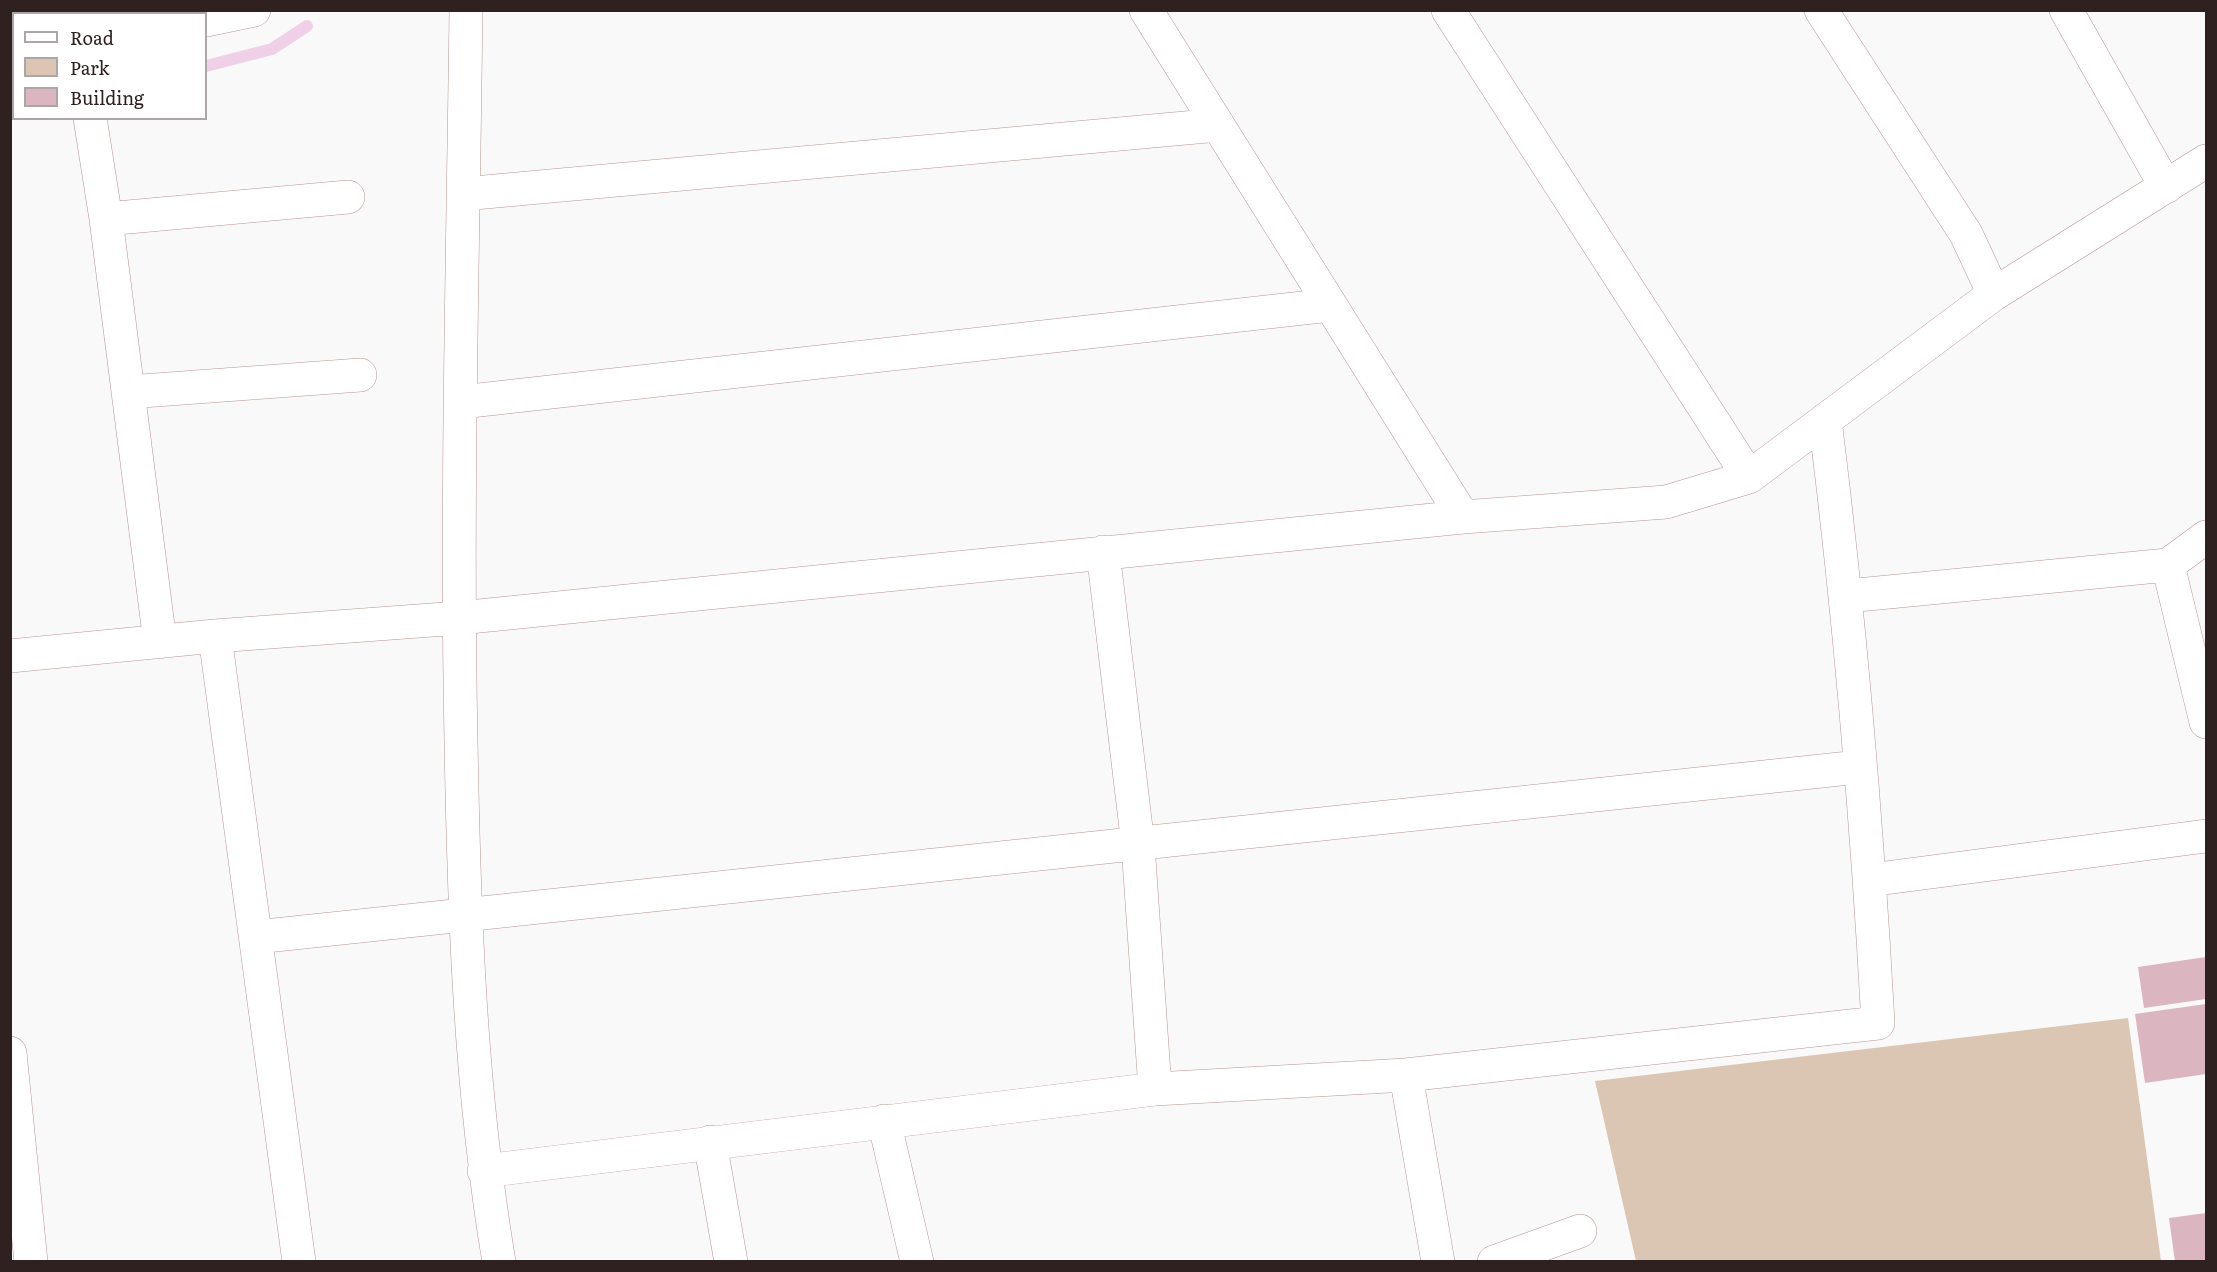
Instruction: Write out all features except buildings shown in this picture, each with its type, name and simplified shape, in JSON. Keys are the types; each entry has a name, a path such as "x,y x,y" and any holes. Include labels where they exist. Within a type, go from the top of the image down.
{"street":[{"path":"207,20 254,10"},
{"path":"466,10 459,618 464,917 484,1171 499,1262"},
{"path":"1146,10 1463,517"},
{"path":"1448,10 1749,477"},
{"path":"1821,10 1965,234 1994,294"},
{"path":"2066,10 2166,187"},
{"path":"90,120 106,219 160,642"},
{"path":"463,194 1218,125"},
{"path":"10,656 215,636 459,618 1463,517 1666,502 1749,477 1994,294 2206,161"},
{"path":"106,219 348,196"},
{"path":"461,402 1330,305"},
{"path":"128,392 360,375"},
{"path":"484,1171 1155,1089 1406,1075 1878,1023 1870,880 1859,767 1847,596 1825,420"},
{"path":"1847,596 2168,565 2206,537"},
{"path":"1104,552 1138,845 1155,1089"},
{"path":"2168,565 2206,722"},
{"path":"215,636 299,1262"},
{"path":"256,937 464,917 1859,767"},
{"path":"1870,880 2206,836"},
{"path":"10,1053 32,1262"},
{"path":"1406,1075 1438,1262"},
{"path":"884,1121 917,1262"},
{"path":"710,1142 731,1262"},
{"path":"1494,1262 1580,1231"}],"green space":[{"path":"2128,1018 2161,1261 1636,1261 1595,1081"}],"waterway":[{"path":"207,66 272,49 307,26"}]}
